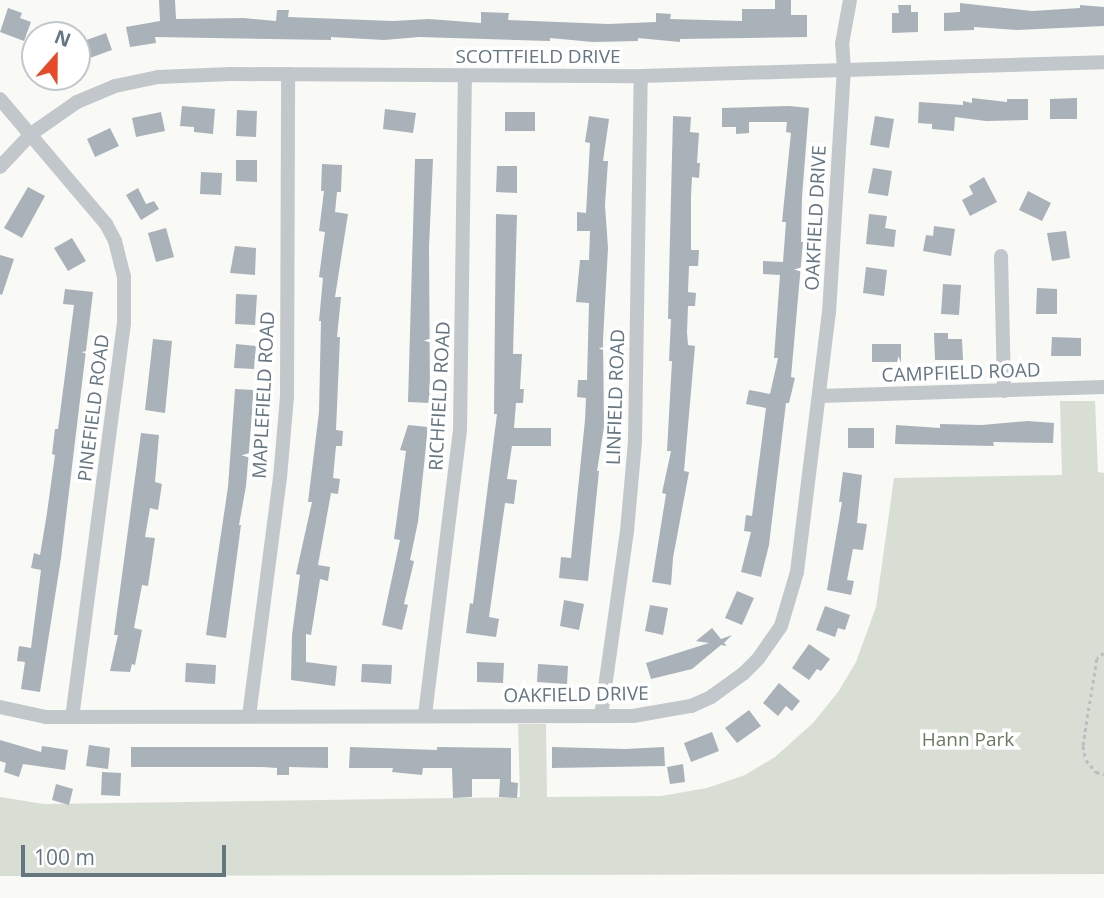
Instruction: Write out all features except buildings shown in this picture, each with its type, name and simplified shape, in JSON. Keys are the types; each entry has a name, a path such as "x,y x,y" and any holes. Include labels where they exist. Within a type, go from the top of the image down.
{"street":[{"name":"OAKFIELD DRIVE","path":"0,707 30,715 72,716 601,716 653,714 691,706 728,686 771,643 788,610 796,581 820,396 833,267 844,70 842,44 850,0"},
{"name":"SCOTTFIELD DRIVE","path":"0,167 31,134 77,102 135,81 183,75 641,76 1104,62"},
{"name":"MAPLEFIELD ROAD","path":"249,716 286,410 288,74"},
{"name":"RICHFIELD ROAD","path":"425,715 460,429 465,76"},
{"name":"LINFIELD ROAD","path":"601,716 627,531 635,441 641,76"},
{"name":"PINEFIELD ROAD","path":"0,99 106,224 121,259 126,290 72,716"},
{"path":"1001,256 1004,391"},
{"name":"CAMPFIELD ROAD","path":"820,396 1104,387"}],"path":[{"path":"1104,653 1097,659 1083,746 1086,760 1096,772 1104,774"}],"green space":[{"name":"Hann Park","path":"1060,401 1095,401 1098,472 1104,473 1104,874 0,876 0,797 44,804 520,797 518,724 546,724 547,797 661,796 707,788 745,775 775,757 813,723 838,692 856,662 876,607 894,478 1062,475"}]}
